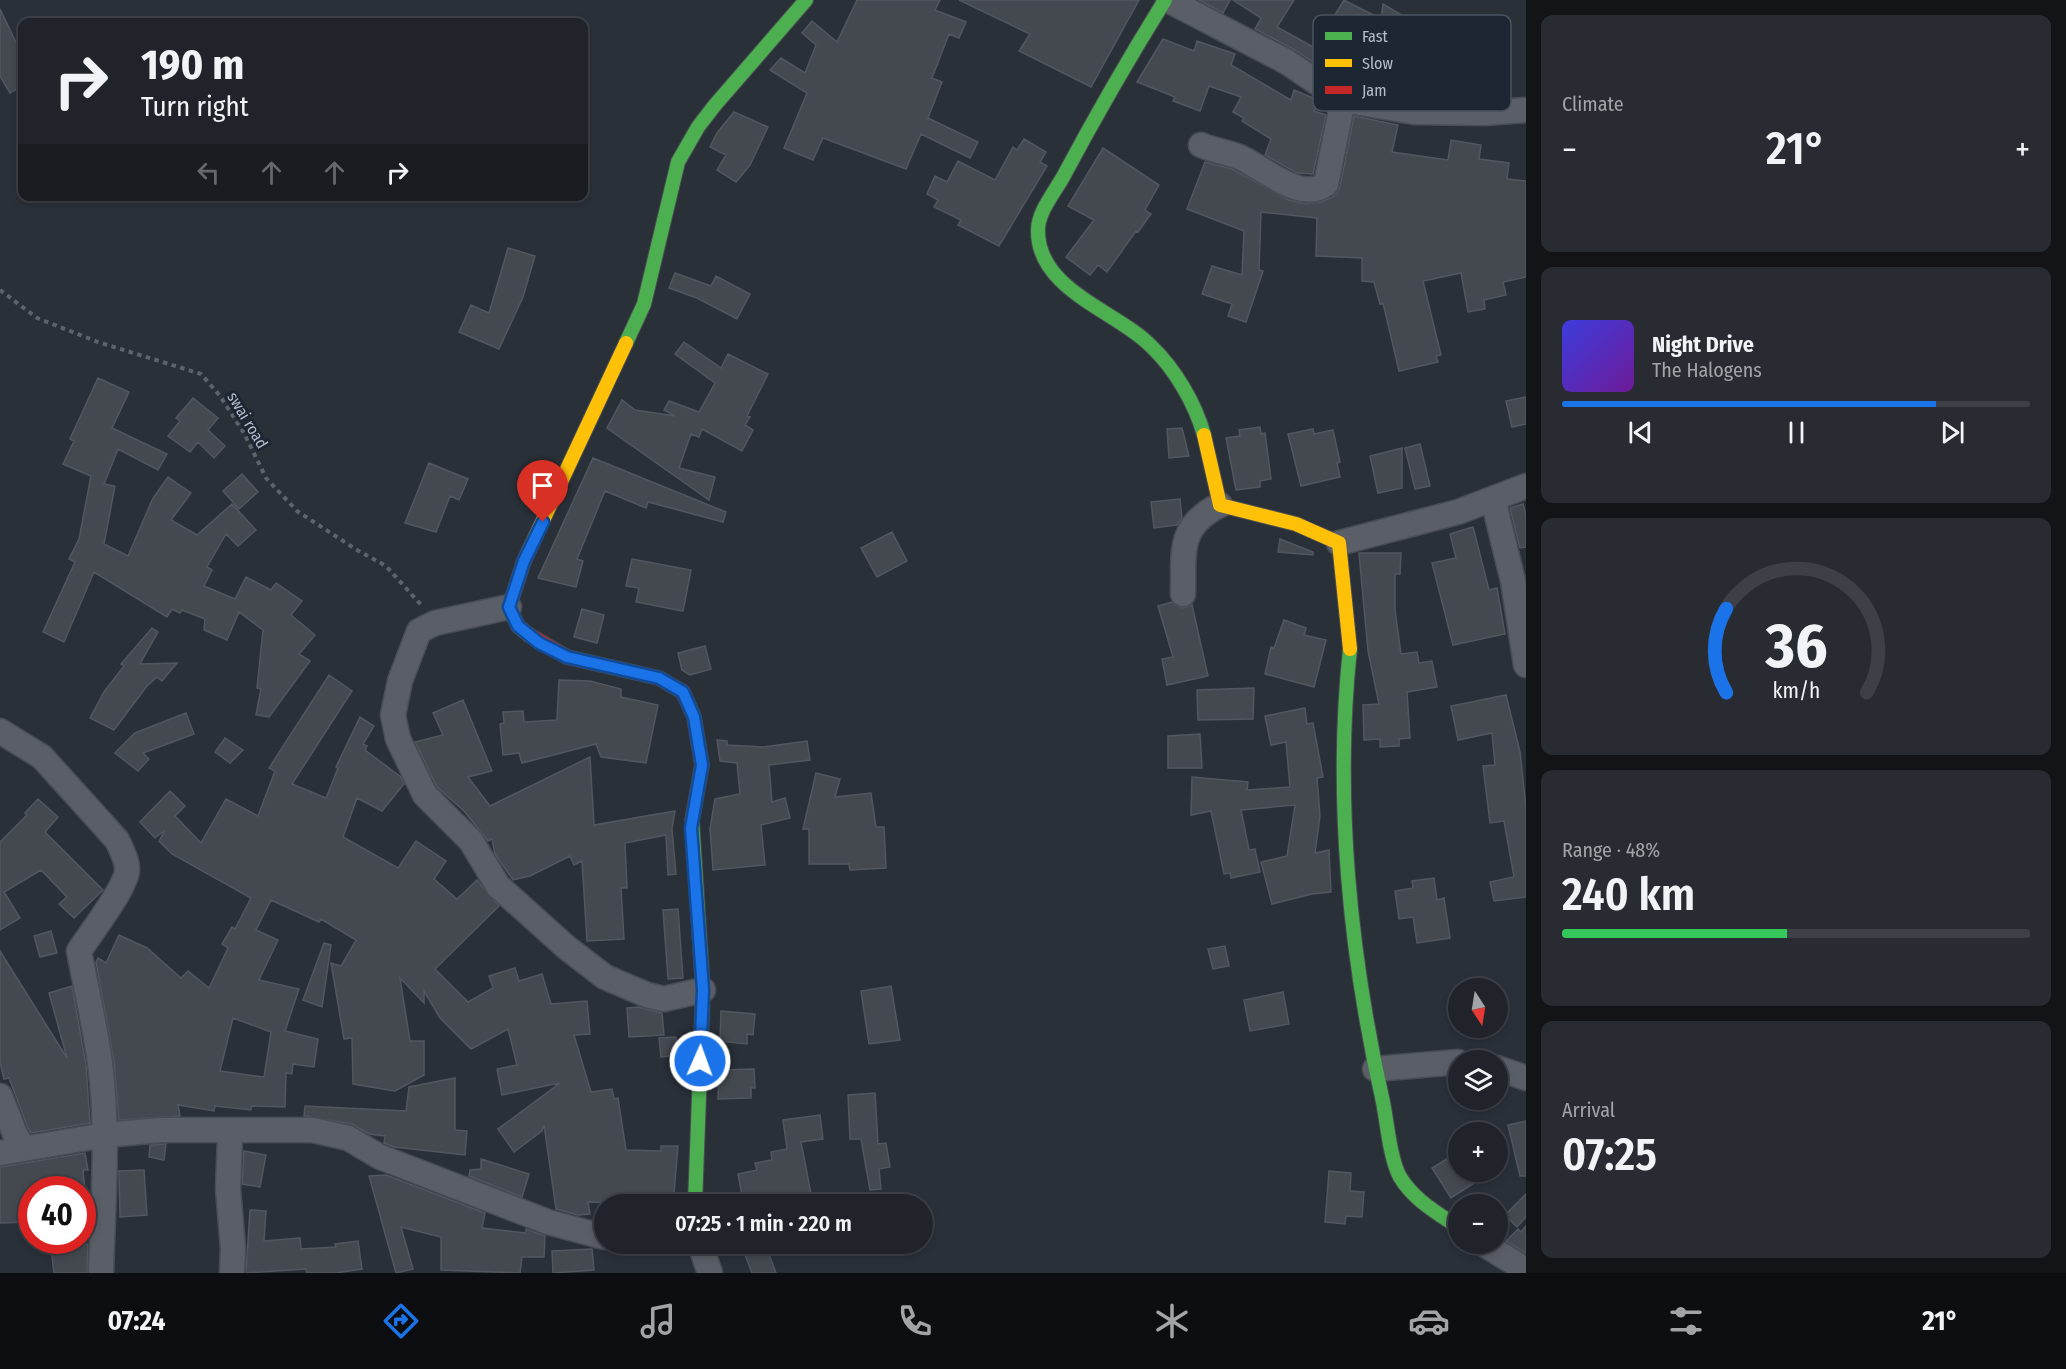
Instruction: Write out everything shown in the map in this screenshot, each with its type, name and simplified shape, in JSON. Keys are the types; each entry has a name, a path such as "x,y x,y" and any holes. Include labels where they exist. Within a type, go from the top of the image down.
{"street":[{"path":"695,1194 703,990 691,828 702,765 694,717 683,692 659,678 567,657 539,643 518,626 509,607 524,561 644,304 678,162 698,127 715,105 806,0"},
{"path":"1220,505 1198,418 1166,364 1150,344 1094,306 1056,274 1044,260 1038,228 1055,191 1138,41 1167,0 1287,62 1313,80"},
{"path":"1408,111 1485,113 1526,110"},
{"path":"1201,145 1238,157 1276,179 1308,191 1319,189 1326,184 1341,111"},
{"path":"1183,594 1184,543 1192,524 1205,512 1220,505 1296,524 1339,543 1458,512 1526,486"},
{"path":"1493,499 1513,581 1526,665"},
{"path":"1339,543 1350,646 1344,704 1347,838 1352,927 1375,1069 1395,1165 1402,1181 1422,1204 1448,1221"},
{"path":"509,607 435,622 419,631 400,681 393,715 398,739 425,795 471,841 498,886 566,947 605,977 647,995 664,999 703,990"},
{"path":"0,731 42,757 117,840 125,857 127,872 113,900 79,951 100,1063 105,1134 101,1273"},
{"path":"1375,1069 1448,1063"},
{"path":"1508,1072 1526,1078"},
{"path":"0,1096 23,1148"},
{"path":"0,1153 105,1134 162,1130 313,1130 348,1138 380,1157 548,1222 594,1234"},
{"path":"230,1137 228,1189 233,1248 232,1273"},
{"path":"703,1254 710,1273"},
{"path":"1500,1254 1526,1270"}],"path":[{"name":"swai road","path":"0,290 38,318 98,342 201,374 220,396 244,434 266,478 297,511 386,566 435,622"}],"building":[{"path":"857,0 940,0 935,10 966,22 959,38 949,34 932,78 942,82 928,118 978,142 970,158 921,134 906,169 823,138 813,160 784,148 807,93 770,70 781,58 805,73 816,45 802,33 812,21 837,42"},
{"path":"959,0 1139,0 1091,87 1019,51 1030,34"},
{"path":"1199,0 1230,0 1223,13"},
{"path":"1233,0 1294,0 1277,27 1313,47 1313,62 1255,29 1261,18"},
{"path":"1344,0 1373,15 1335,15"},
{"path":"1383,4 1402,15 1382,15"},
{"path":"0,9 18,47 18,88 10,93 0,76"},
{"path":"1163,39 1194,51 1197,41 1235,54 1231,65 1291,100 1294,90 1313,98 1313,111 1326,115 1313,174 1297,173 1265,155 1271,139 1242,121 1244,118 1233,112 1241,97 1209,86 1200,111 1173,101 1175,97 1137,82"},
{"path":"734,112 768,127 750,165 736,182 717,170 726,155 710,147 717,133"},
{"path":"1354,116 1398,125 1392,152 1448,160 1451,140 1481,145 1479,159 1509,163 1507,179 1526,181 1526,277 1503,282 1506,295 1484,300 1485,309 1468,312 1461,273 1423,281 1441,355 1436,356 1438,362 1399,371 1383,303 1380,304 1374,282 1362,281 1362,258 1316,256 1317,218 1261,212 1259,270 1263,271 1246,322 1228,316 1232,304 1202,294 1212,266 1242,275 1244,231 1187,209 1205,162 1232,169 1289,200 1305,204 1321,202 1333,197 1340,187"},
{"path":"1024,139 1046,152 1040,162 1047,166 999,246 958,225 961,220 934,207 938,200 927,194 935,176 947,182 958,161 995,180 1013,147 1017,150"},
{"path":"1103,148 1159,185 1145,210 1151,214 1138,232 1136,231 1107,272 1098,265 1090,275 1066,257 1094,220 1068,206"},
{"path":"508,248 535,256 523,297 499,349 459,332 471,305 489,313"},
{"path":"675,273 711,286 716,276 750,294 737,319 697,298 669,288"},
{"path":"684,342 721,368 728,354 768,374 747,416 750,417 745,425 753,430 742,451 702,429 699,437 691,434 679,468 715,477 709,500 607,428 622,400 635,410 675,416 664,410 669,401 699,412 715,383 675,354"},
{"path":"98,378 129,392 112,428 167,454 158,470 118,449 104,484 115,486 104,544 128,556 153,498 168,477 191,493 171,520 197,535 232,504 256,530 238,546 226,534 207,567 212,570 204,586 235,599 246,577 271,590 276,583 302,601 291,615 315,635 299,654 310,661 269,717 256,715 261,689 257,688 263,630 239,612 227,640 204,630 205,619 182,610 180,613 172,609 167,617 94,572 64,642 43,632 75,562 69,559 79,539 91,476 63,464 74,441 70,439"},
{"path":"1526,397 1526,424 1512,427 1506,401"},
{"path":"193,398 218,418 208,430 225,446 214,458 198,442 190,452 168,436 180,421 176,418"},
{"path":"1260,427 1261,434 1265,433 1271,479 1260,481 1260,487 1236,490 1226,438 1240,436 1239,430"},
{"path":"1182,428 1189,456 1169,458 1167,429"},
{"path":"1313,429 1314,434 1333,430 1340,462 1337,463 1340,477 1301,486 1288,434"},
{"path":"1420,444 1430,486 1415,489 1405,448"},
{"path":"1402,448 1402,488 1378,493 1370,456"},
{"path":"593,458 726,512 723,522 648,502 646,508 605,491 577,559 583,561 576,587 538,578"},
{"path":"429,463 468,479 459,500 450,496 436,532 405,523"},
{"path":"242,474 258,492 239,509 223,491"},
{"path":"1180,499 1182,518 1177,525 1154,528 1151,502"},
{"path":"1523,504 1526,515 1526,547 1520,548 1510,508"},
{"path":"1473,527 1489,590 1497,588 1505,634 1453,645 1432,563 1456,558 1450,534"},
{"path":"892,532 907,561 877,577 861,548"},
{"path":"1280,539 1313,552 1313,555 1278,552"},
{"path":"1359,553 1401,553 1400,574 1395,574 1395,610 1401,654 1417,652 1419,663 1432,661 1437,687 1407,692 1410,738 1399,739 1399,746 1380,747 1380,739 1364,740 1363,705 1379,704 1368,651"},
{"path":"632,559 691,570 683,611 636,602 639,588 626,586"},
{"path":"1172,602 1182,608 1192,605 1208,676 1167,685 1162,659 1173,657 1158,606"},
{"path":"582,609 604,615 597,643 574,637"},
{"path":"1284,620 1306,628 1304,635 1326,640 1314,687 1265,674 1271,647 1274,648"},
{"path":"152,628 158,632 140,664 177,663 162,681 157,677 147,686 114,730 90,718 104,692 124,666 121,664"},
{"path":"705,646 711,669 690,675 682,670 678,653"},
{"path":"329,675 352,691 292,784 326,798 338,768 336,767 360,717 374,726 363,744 367,746 365,750 401,777 404,784 382,811 357,798 343,837 398,868 416,841 446,861 434,879 457,899 477,880 499,906 435,969 468,1002 493,988 489,976 515,968 519,981 542,974 551,1004 587,1001 590,1034 574,1035 591,1092 612,1089 614,1099 618,1098 626,1150 661,1151 661,1146 678,1146 674,1194 594,1194 594,1202 588,1202 590,1214 578,1215 556,1209 544,1125 542,1131 514,1152 498,1129 560,1083 502,1095 497,1069 517,1065 508,1029 471,1049 440,1018 424,991 424,1003 400,978 410,1041 424,1041 424,1075 395,1091 353,1084 352,1038 344,1039 331,963 341,966 356,940 321,919 319,922 271,900 256,930 278,940 259,980 299,989 285,1031 318,1039 314,1067 293,1064 292,1074 286,1073 285,1107 251,1106 251,1110 215,1106 214,1111 178,1105 180,1116 119,1120 114,1061 96,962 98,958 106,963 119,935 147,948 181,978 188,971 209,988 228,948 222,944 232,927 235,929 251,898 172,854 159,841 165,830 155,838 140,822 170,791 185,806 175,816 201,843 226,799 258,816 275,771 269,768","holes":["233,1018 271,1032 264,1077 220,1071"]},
{"path":"559,680 590,681 621,689 621,697 658,705 646,763 601,757 596,744 522,763 519,753 503,755 500,724 504,723 503,712 523,711 524,722 557,720"},
{"path":"1254,688 1253,719 1198,720 1197,690"},
{"path":"1506,695 1520,752 1526,808 1526,897 1494,901 1490,882 1514,877 1504,821 1490,823 1483,766 1495,765 1492,733 1458,740 1451,706"},
{"path":"463,700 492,771 468,777 490,806 590,757 594,825 675,811 672,829 676,874 668,875 666,835 625,843 627,888 621,888 624,939 587,941 582,861 574,865 570,856 530,876 513,880 495,854 492,839 488,841 464,811 437,787 415,742 443,735 433,713"},
{"path":"1305,708 1307,724 1313,723 1323,777 1317,778 1320,816 1315,853 1329,850 1331,892 1312,894 1272,904 1261,862 1287,856 1295,805 1241,810 1249,850 1255,849 1260,872 1231,878 1230,873 1224,874 1211,811 1191,815 1192,777 1248,782 1247,790 1290,787 1286,742 1271,745 1265,716"},
{"path":"186,713 194,734 143,753 149,759 138,771 115,753 135,733"},
{"path":"1200,734 1202,768 1168,768 1168,736"},
{"path":"225,738 243,750 230,763 215,752"},
{"path":"717,740 727,741 727,745 763,747 807,741 810,760 769,765 772,802 785,798 790,818 761,825 765,865 713,870 710,829 715,799 740,794 737,763 720,761"},
{"path":"816,773 840,779 835,797 871,793 876,827 884,827 886,868 850,870 849,864 809,864 809,829 803,829"},
{"path":"38,799 58,817 45,832 103,890 74,918 59,904 67,897 41,870 4,892 20,918 0,930 0,842 27,815 25,813"},
{"path":"1434,878 1437,900 1444,898 1450,938 1417,943 1413,917 1399,919 1395,891 1413,888 1412,881"},
{"path":"678,909 683,978 668,979 663,910"},
{"path":"51,931 57,953 40,957 34,936"},
{"path":"324,943 331,945 322,1007 303,1000"},
{"path":"1225,946 1229,966 1213,969 1208,949"},
{"path":"0,951 67,1058 49,993 72,986 86,1065 90,1123 31,1133 28,1128 9,1078 4,1079 0,1062"},
{"path":"891,986 900,1040 869,1044 861,991"},
{"path":"1283,992 1289,1024 1250,1031 1244,1000"},
{"path":"638,1007 662,1013 664,1035 629,1037 627,1008"},
{"path":"721,1011 755,1014 753,1035 747,1034 747,1044 720,1041"},
{"path":"676,1037 677,1055 661,1057 659,1038"},
{"path":"754,1069 755,1088 751,1088 751,1098 718,1099 719,1070"},
{"path":"455,1078 455,1130 467,1131 465,1155 394,1147 384,1143 385,1136 369,1134 352,1124 304,1116 305,1106 406,1111 409,1087"},
{"path":"875,1093 878,1144 886,1143 890,1167 879,1169 881,1189 870,1190 861,1139 850,1139 848,1095"},
{"path":"820,1115 823,1139 801,1142 811,1194 742,1194 738,1174 757,1170 755,1163 772,1160 771,1152 787,1149 783,1120"},
{"path":"1526,1121 1526,1176 1520,1176 1508,1125"},
{"path":"166,1144 164,1160 149,1157 150,1145"},
{"path":"244,1151 266,1155 260,1187 242,1184"},
{"path":"85,1153 88,1170 83,1170 84,1176 18,1176 18,1222 0,1223 0,1167"},
{"path":"1448,1158 1448,1182 1474,1183 1457,1194 1448,1194 1432,1168"},
{"path":"481,1159 529,1174 522,1197 469,1176 470,1170 481,1169"},
{"path":"144,1170 147,1215 120,1217 119,1171"},
{"path":"1329,1171 1351,1173 1350,1191 1364,1192 1362,1217 1346,1216 1345,1224 1325,1222"},
{"path":"386,1175 485,1213 482,1228 526,1233 526,1229 545,1236 544,1257 522,1257 520,1273 441,1270 441,1237 401,1227 413,1269 396,1273 369,1176"},
{"path":"1526,1194 1526,1217 1517,1227 1508,1218 1508,1212"},
{"path":"250,1210 266,1211 264,1241 300,1238 301,1249 336,1247 335,1244 358,1241 362,1269 336,1273 307,1273 306,1269 246,1273"},
{"path":"1526,1226 1526,1253 1508,1242 1508,1239 1518,1229 1521,1232"},
{"path":"592,1249 594,1270 553,1273 552,1251"},
{"path":"52,1254 88,1254 87,1273 54,1273"},
{"path":"745,1254 769,1254 776,1273 752,1273"}],"traffic: fast":[{"path":"626,343 644,304 678,162 698,127 715,105 806,0"},
{"path":"1165,0 1047,203 1038,230 1041,251 1050,269 1064,284 1136,333 1160,355 1190,399 1204,435"},
{"path":"1350,649 1345,705 1344,762 1348,877 1371,1047 1391,1151 1400,1177 1419,1199 1448,1220"},
{"path":"692,821 703,990 695,1194"}],"traffic: slow":[{"path":"529,635 518,626 509,607 524,561 626,343"},
{"path":"1204,435 1220,505 1296,524 1339,543 1350,649"}],"traffic: jam":[{"path":"529,635 567,657 659,678 683,692 694,717 702,765 692,821"}],"route":[{"path":"543,522 524,561 509,607 518,626 539,643 567,657 659,678 683,692 694,717 702,765 691,828 703,990 700,1061"}]}
